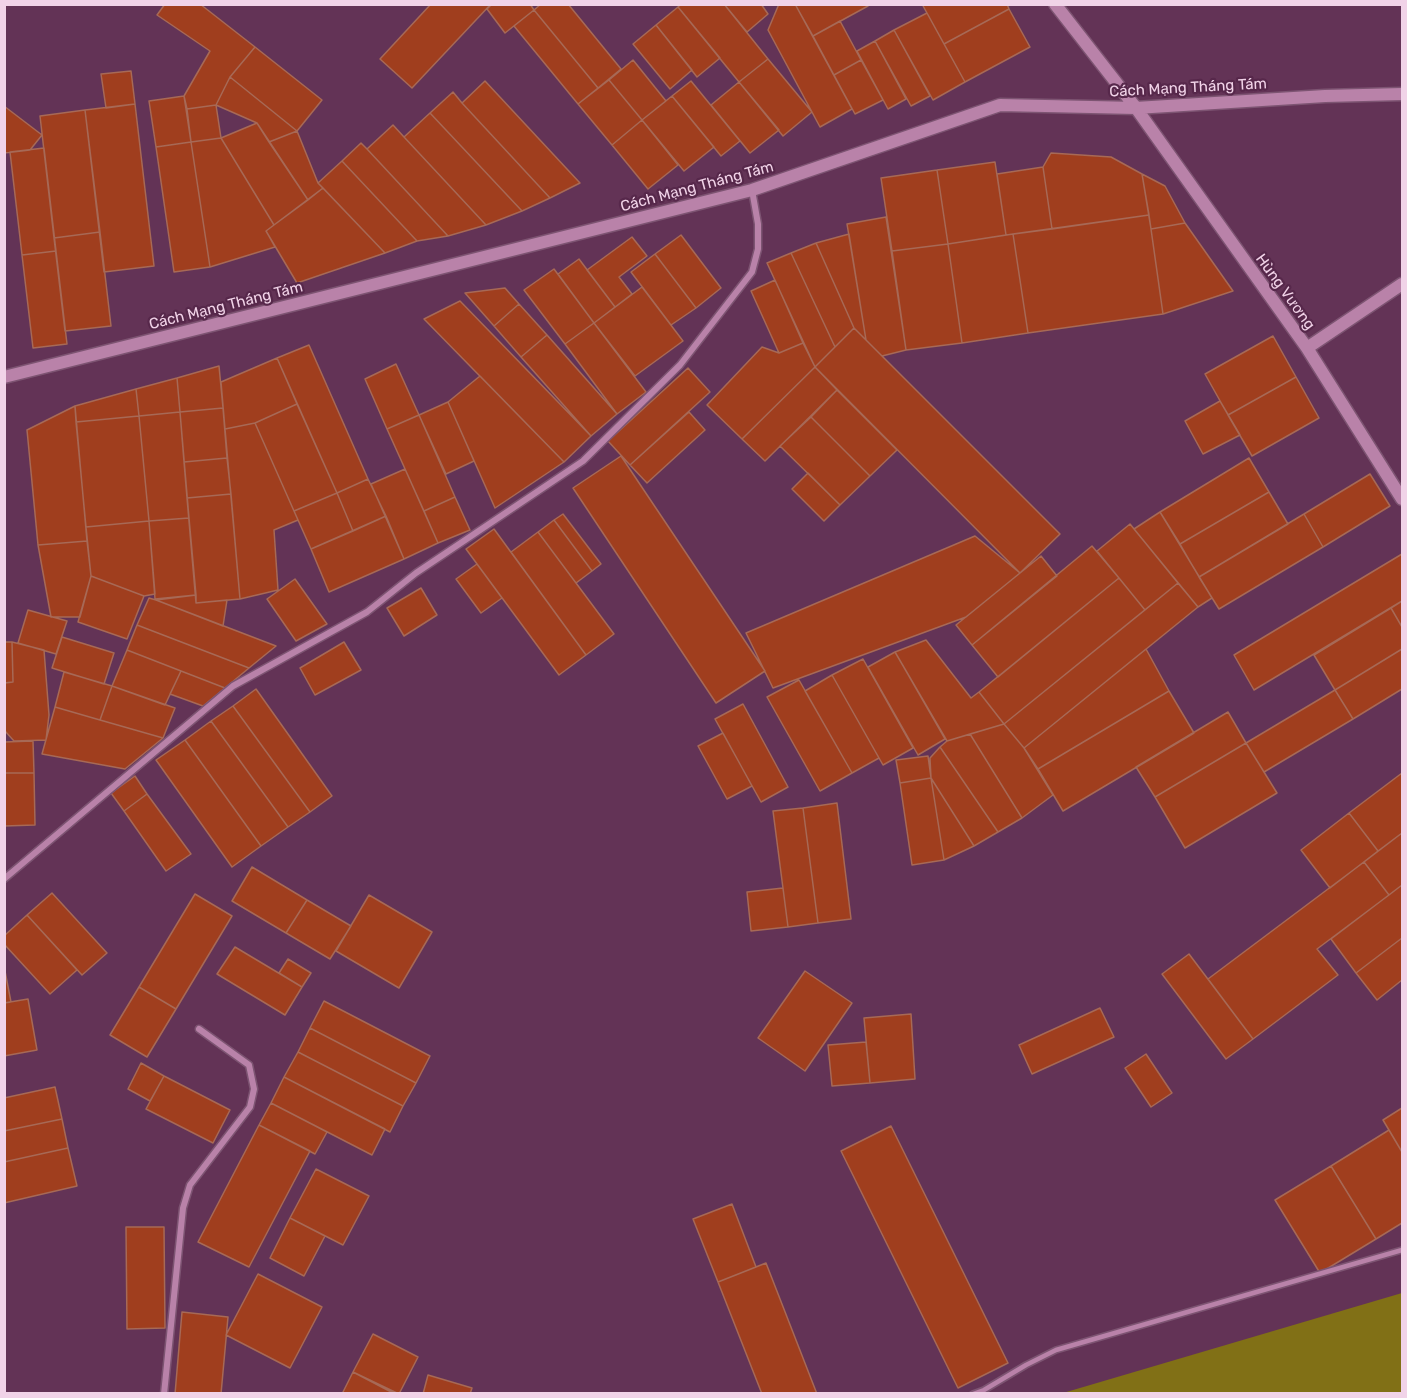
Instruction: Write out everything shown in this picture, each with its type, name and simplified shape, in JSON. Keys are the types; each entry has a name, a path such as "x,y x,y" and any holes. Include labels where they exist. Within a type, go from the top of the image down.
{"street":[{"name":"Hùng Vương","path":"1055,4 1136,108 1307,348 1402,499"},
{"name":"Cách Mạng Tháng Tám","path":"4,377 752,190 1000,105 1136,108 1325,96 1402,94"},
{"path":"4,879 232,686 367,612 416,573 583,461 680,365 752,272 758,249 758,224 752,190"},
{"path":"1307,348 1402,284"},
{"path":"164,1394 183,1208 190,1185 250,1107 254,1089 249,1065 199,1029"}],"lane":[{"path":"973,1394 1056,1350 1402,1250"}],"shaded area":[{"path":"1402,1293 1402,1393 1063,1393"}],"building":[{"path":"165,4 200,4 255,47 230,77 216,105 187,109 184,96 210,51 157,15"},
{"path":"431,4 491,4 412,88 380,59"},
{"path":"492,4 530,4 534,10 505,33 487,9"},
{"path":"541,4 568,4 621,69 598,88 534,10"},
{"path":"681,4 724,4 768,59 739,82 678,7"},
{"path":"724,4 761,4 768,14 747,32"},
{"path":"779,4 795,4 852,109 820,127 768,30"},
{"path":"795,4 867,4 868,6 813,36"},
{"path":"922,4 1007,4 1009,9 944,44"},
{"path":"678,7 720,58 697,77 656,25"},
{"path":"1009,9 1030,47 965,82 944,44"},
{"path":"534,10 598,88 578,104 514,26"},
{"path":"927,13 965,82 933,100 894,30"},
{"path":"840,21 861,60 834,75 813,36"},
{"path":"656,25 692,70 670,89 633,44"},
{"path":"894,30 930,96 911,106 875,41"},
{"path":"875,41 906,99 888,109 857,51"},
{"path":"255,47 322,100 297,131 230,77"},
{"path":"768,59 812,112 783,136 739,82"},
{"path":"633,60 666,101 642,120 609,80"},
{"path":"861,60 883,100 855,114 834,75"},
{"path":"131,71 135,104 106,108 101,74"},
{"path":"230,77 297,131 269,142 257,123 216,105"},
{"path":"609,80 642,120 612,145 578,104"},
{"path":"485,81 580,183 550,198 462,103"},
{"path":"691,81 740,141 721,156 672,96"},
{"path":"739,82 779,130 750,153 711,105"},
{"path":"453,92 550,198 522,211 430,113"},
{"path":"184,96 191,142 156,147 149,101"},
{"path":"672,96 714,147 684,171 642,120"},
{"path":"135,104 154,266 104,272 85,110"},
{"path":"216,105 221,138 191,142 187,109"},
{"path":"4,106 42,135 30,150 4,153"},
{"path":"85,110 100,232 54,238 40,116"},
{"path":"430,113 522,211 486,225 404,137"},
{"path":"642,120 678,165 648,189 612,145"},
{"path":"257,123 308,200 274,225 221,138"},
{"path":"393,125 486,225 448,236 367,149"},
{"path":"297,131 318,183 323,188 308,200 269,142"},
{"path":"221,138 274,225 266,231 275,247 210,267 191,142"},
{"path":"191,142 210,267 174,272 156,147"},
{"path":"361,143 448,236 417,241 342,161"},
{"path":"44,148 56,251 22,255 10,152"},
{"path":"1051,153 1111,157 1142,174 1149,215 1052,229 1043,167"},
{"path":"342,161 417,241 385,253 318,183"},
{"path":"995,162 1006,235 948,244 937,170"},
{"path":"1043,167 1052,229 1006,235 997,174"},
{"path":"937,170 948,244 892,251 881,178"},
{"path":"1142,174 1165,186 1185,223 1151,229"},
{"path":"323,188 385,253 297,283 266,231"},
{"path":"1149,215 1163,314 1028,333 1013,234"},
{"path":"886,217 906,350 882,356 866,340 847,224"},
{"path":"1185,223 1233,291 1163,314 1151,229"},
{"path":"100,232 111,326 65,331 54,238"},
{"path":"849,234 866,340 854,328 816,243"},
{"path":"1013,234 1028,333 962,343 948,244"},
{"path":"681,235 721,288 696,308 655,254"},
{"path":"632,237 647,256 619,277 632,294 615,307 587,270"},
{"path":"816,243 854,328 835,347 791,253"},
{"path":"948,244 962,343 906,350 892,251"},
{"path":"56,251 67,344 33,348 22,255"},
{"path":"791,253 835,347 815,367 767,263"},
{"path":"655,254 696,308 671,325 631,272"},
{"path":"579,259 615,307 594,323 558,274"},
{"path":"554,269 594,323 565,344 524,290"},
{"path":"775,280 803,343 779,353 751,291"},
{"path":"642,287 683,341 635,376 594,323"},
{"path":"505,288 519,304 494,326 465,293"},
{"path":"460,301 591,436 564,462 424,319"},
{"path":"519,304 547,335 521,357 494,326"},
{"path":"594,323 646,392 617,414 565,344"},
{"path":"854,328 1060,534 1020,573 815,367"},
{"path":"547,335 617,414 591,436 521,357"},
{"path":"1273,336 1296,377 1228,415 1205,374"},
{"path":"803,343 815,367 742,439 707,405 762,347 779,353"},
{"path":"309,345 368,479 337,493 277,358"},
{"path":"277,358 297,404 255,423 225,429 221,382"},
{"path":"396,364 419,415 387,429 365,379"},
{"path":"219,366 223,408 180,412 177,378"},
{"path":"815,367 837,390 765,461 742,439"},
{"path":"688,368 710,392 630,465 608,441"},
{"path":"480,376 564,462 495,508 448,402"},
{"path":"1296,377 1319,418 1252,456 1228,415"},
{"path":"177,378 180,412 139,416 136,389"},
{"path":"136,389 139,416 76,422 75,406"},
{"path":"837,390 897,450 870,476 811,417"},
{"path":"1220,401 1240,435 1203,454 1185,421"},
{"path":"448,402 474,461 446,474 419,415"},
{"path":"297,404 337,493 294,511 255,423"},
{"path":"75,406 87,541 38,545 27,430"},
{"path":"223,408 227,458 184,462 180,412"},
{"path":"180,412 189,518 149,521 139,416"},
{"path":"689,412 705,430 647,483 630,465"},
{"path":"419,415 455,497 424,511 387,429"},
{"path":"139,416 149,521 86,527 76,422"},
{"path":"811,417 870,476 840,505 780,446"},
{"path":"255,423 298,520 274,530 278,590 240,599 225,429"},
{"path":"621,456 765,671 716,703 573,488"},
{"path":"227,458 231,494 187,498 184,462"},
{"path":"1249,458 1269,492 1180,544 1160,512"},
{"path":"405,469 438,543 404,559 371,484"},
{"path":"808,473 840,505 824,521 792,489"},
{"path":"1370,474 1390,506 1323,547 1304,514"},
{"path":"368,479 386,516 353,531 337,493"},
{"path":"1269,492 1288,524 1199,577 1180,544"},
{"path":"337,493 353,531 311,549 294,511"},
{"path":"231,494 240,599 196,603 187,498"},
{"path":"455,497 470,530 438,543 424,511"},
{"path":"1160,512 1212,598 1198,607 1134,529"},
{"path":"563,514 601,564 592,571 554,520"},
{"path":"1304,514 1323,547 1219,609 1199,577"},
{"path":"386,516 404,559 329,592 311,549"},
{"path":"189,518 196,595 155,599 149,521"},
{"path":"554,520 592,571 576,583 538,532"},
{"path":"149,521 155,594 144,596 91,576 86,527"},
{"path":"1130,524 1178,583 1145,610 1097,551"},
{"path":"494,529 586,655 559,675 466,549"},
{"path":"538,532 614,634 586,655 511,552"},
{"path":"975,536 1020,573 966,617 773,688 746,633"},
{"path":"87,541 91,576 80,617 51,617 38,545"},
{"path":"1092,546 1119,578 998,677 972,645"},
{"path":"1402,554 1402,601 1254,690 1234,655"},
{"path":"1041,556 1057,576 972,645 956,625"},
{"path":"477,564 502,598 481,613 456,579"},
{"path":"91,576 144,596 127,639 78,622"},
{"path":"1119,578 1145,610 1004,724 979,692"},
{"path":"295,579 327,624 296,641 267,599"},
{"path":"1178,583 1198,607 1024,748 1004,724"},
{"path":"421,588 437,615 404,636 387,608"},
{"path":"196,595 196,603 227,600 223,626 156,600"},
{"path":"149,598 276,646 249,668 137,625"},
{"path":"1402,601 1402,627 1391,608"},
{"path":"1391,608 1402,627 1402,649 1335,690 1314,655"},
{"path":"28,610 67,621 56,654 18,643"},
{"path":"137,625 249,668 225,688 127,650"},
{"path":"62,637 114,653 104,684 52,668"},
{"path":"926,640 971,698 979,692 1004,724 947,741 895,652"},
{"path":"4,642 12,642 13,682 4,683"},
{"path":"12,642 44,650 49,715 46,740 14,741 5,731 5,683 13,682"},
{"path":"344,642 361,670 315,695 300,668"},
{"path":"1146,649 1169,691 1038,769 1024,748"},
{"path":"1402,649 1402,689 1353,719 1335,690"},
{"path":"127,650 181,671 165,705 112,686"},
{"path":"895,652 945,739 918,755 868,667"},
{"path":"863,659 913,748 883,765 832,675"},
{"path":"181,671 225,688 203,706 170,694"},
{"path":"64,672 112,686 100,720 55,707"},
{"path":"832,675 879,758 852,773 805,691"},
{"path":"799,680 852,773 820,791 767,697"},
{"path":"112,686 175,708 163,738 100,720"},
{"path":"256,689 332,796 310,812 233,706"},
{"path":"1335,690 1353,719 1264,772 1246,743"},
{"path":"1169,691 1194,733 1063,811 1038,769"},
{"path":"743,704 788,787 761,802 715,719"},
{"path":"233,706 310,812 288,827 211,721"},
{"path":"55,707 163,738 125,769 42,754"},
{"path":"1228,712 1246,743 1155,797 1136,767"},
{"path":"211,721 288,827 261,846 185,740"},
{"path":"1004,724 1024,748 1053,795 1022,818 970,734"},
{"path":"723,733 752,786 727,799 698,746"},
{"path":"970,734 1022,818 998,832 940,747 947,741"},
{"path":"185,740 261,846 232,867 156,760"},
{"path":"33,741 34,773 4,773 4,742"},
{"path":"1246,743 1277,793 1185,848 1155,797"},
{"path":"940,747 998,832 974,846 931,778 930,758"},
{"path":"928,756 931,778 900,783 896,760"},
{"path":"4,773 34,773 35,825 4,826"},
{"path":"1402,773 1402,833 1378,851 1349,813"},
{"path":"135,776 147,794 124,811 111,793"},
{"path":"931,778 944,860 912,865 900,783"},
{"path":"931,778 974,846 944,860"},
{"path":"147,794 191,854 166,871 124,811"},
{"path":"837,803 851,919 818,923 803,808"},
{"path":"803,808 818,923 788,927 773,811"},
{"path":"1349,813 1378,851 1330,888 1301,850"},
{"path":"1402,833 1402,885 1389,895 1364,862"},
{"path":"1364,862 1389,895 1317,949 1338,975 1253,1039 1208,979"},
{"path":"252,867 307,900 286,933 232,901"},
{"path":"1402,885 1402,938 1356,973 1331,939"},
{"path":"783,888 788,927 751,931 747,892"},
{"path":"52,893 107,953 82,975 27,915"},
{"path":"195,894 232,916 176,1009 139,987"},
{"path":"369,895 432,932 399,988 336,951"},
{"path":"307,900 351,926 330,959 286,933"},
{"path":"27,915 77,970 50,994 4,944 4,936"},
{"path":"1402,938 1402,980 1377,1000 1356,973"},
{"path":"235,947 302,987 285,1015 217,974"},
{"path":"1189,954 1253,1039 1226,1059 1162,974"},
{"path":"288,959 311,973 302,987 279,973"},
{"path":"4,966 11,1002 4,1003"},
{"path":"805,971 852,1003 805,1071 758,1038"},
{"path":"139,987 176,1009 147,1057 110,1035"},
{"path":"28,999 37,1050 4,1056 4,1003"},
{"path":"324,1001 430,1056 416,1083 310,1028"},
{"path":"1100,1008 1114,1037 1032,1074 1019,1045"},
{"path":"911,1014 915,1079 870,1083 864,1018"},
{"path":"310,1028 416,1083 403,1106 298,1052"},
{"path":"866,1042 870,1083 832,1086 828,1045"},
{"path":"298,1052 403,1106 390,1132 284,1077"},
{"path":"1146,1054 1172,1093 1151,1107 1125,1068"},
{"path":"141,1063 164,1076 150,1101 128,1089"},
{"path":"164,1076 230,1110 213,1143 146,1109"},
{"path":"284,1077 385,1129 372,1155 271,1103"},
{"path":"55,1087 62,1119 4,1131 4,1098"},
{"path":"271,1103 327,1132 315,1154 259,1125"},
{"path":"1402,1108 1402,1152 1383,1120"},
{"path":"62,1119 68,1148 4,1162 4,1131"},
{"path":"259,1125 310,1151 249,1267 198,1242"},
{"path":"891,1126 1008,1363 958,1388 841,1151"},
{"path":"1389,1130 1402,1152 1402,1223 1376,1239 1331,1166"},
{"path":"68,1148 77,1186 4,1203 4,1162"},
{"path":"1331,1166 1376,1239 1320,1273 1275,1200"},
{"path":"316,1169 369,1196 343,1245 290,1218"},
{"path":"732,1204 756,1267 718,1282 693,1219"},
{"path":"290,1218 325,1236 304,1276 270,1258"},
{"path":"126,1227 164,1227 165,1328 127,1329"},
{"path":"766,1263 817,1394 762,1394 718,1282"},
{"path":"258,1274 322,1307 290,1368 226,1335"},
{"path":"182,1312 228,1317 221,1394 175,1394"},
{"path":"373,1334 418,1357 399,1394 353,1372"},
{"path":"353,1372 395,1394 342,1394"},
{"path":"428,1375 472,1388 470,1394 423,1394"}]}
